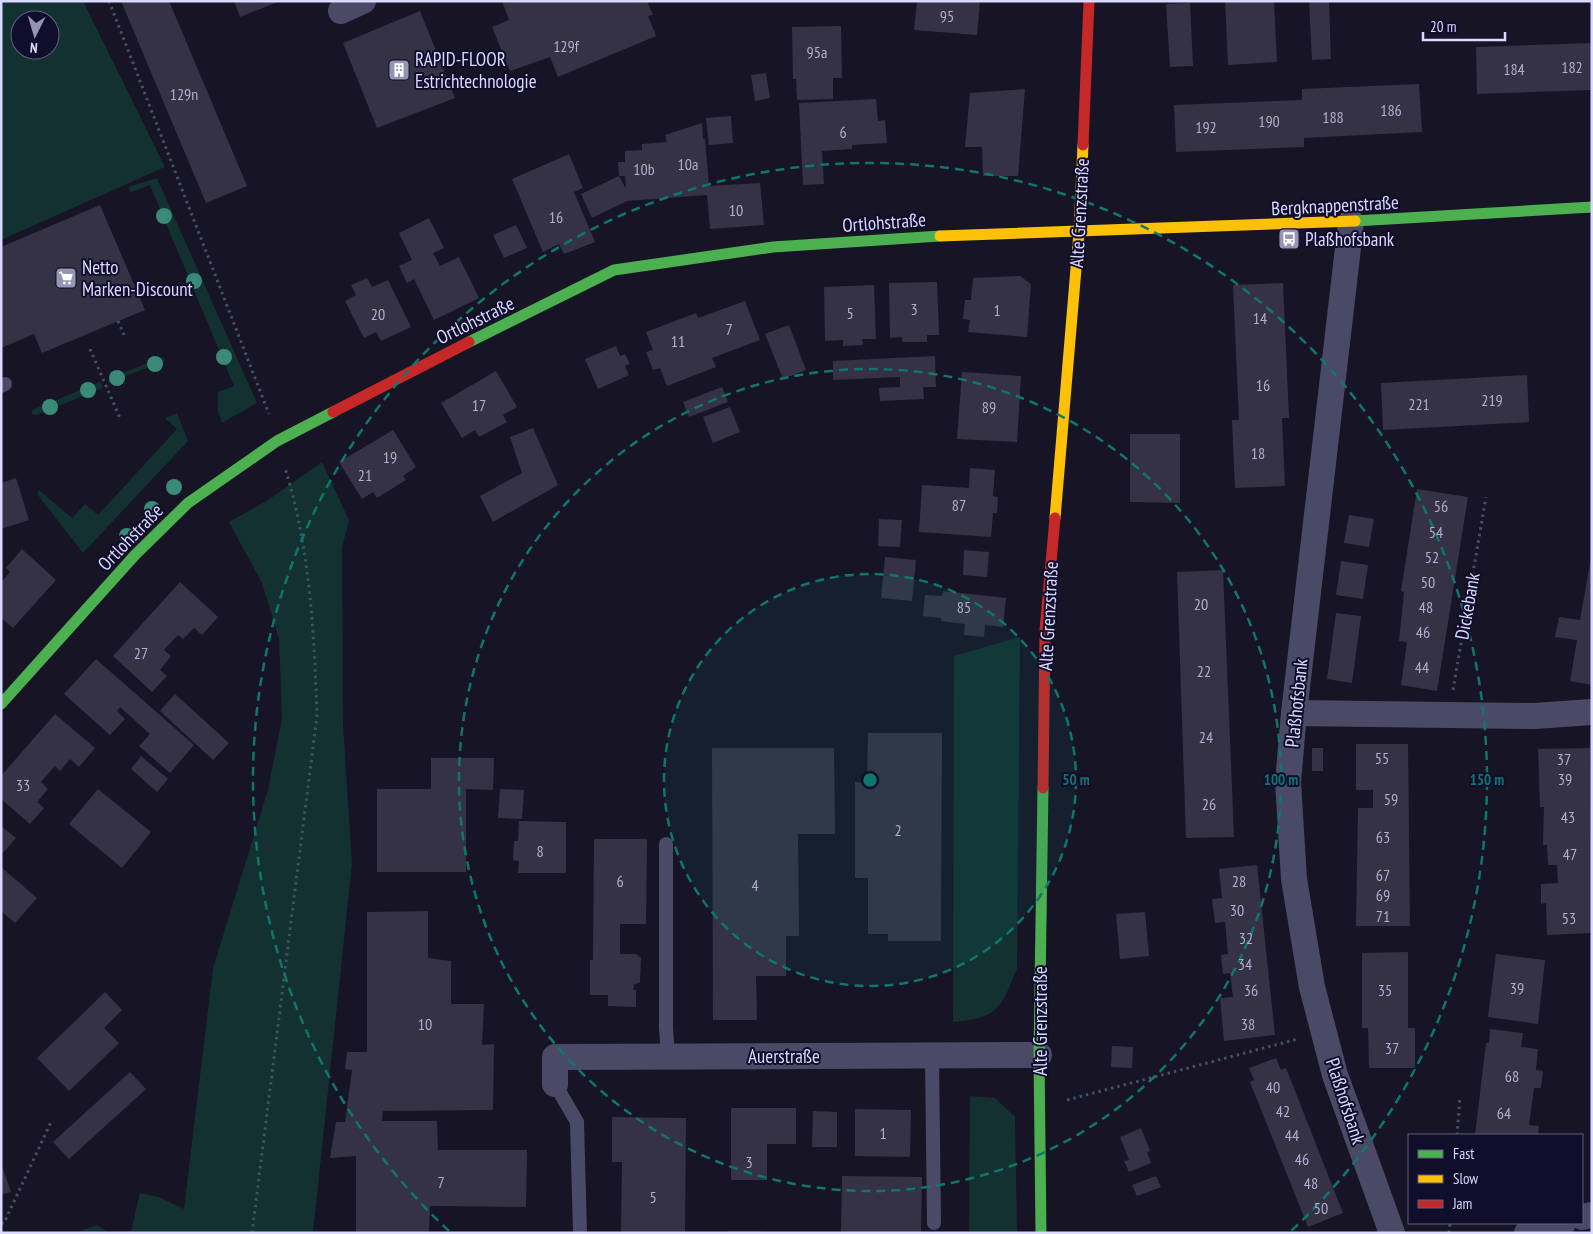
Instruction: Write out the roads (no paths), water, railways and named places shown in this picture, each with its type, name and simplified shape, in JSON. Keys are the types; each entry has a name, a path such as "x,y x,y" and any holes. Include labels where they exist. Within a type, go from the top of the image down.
{"street":[{"name":"Alte Grenzstraße","path":"1041,1233 1039,1055 1045,630 1079,233 1089,1"},
{"name":"Bergknappenstraße","path":"1079,233 1351,222 1592,207"},
{"name":"Plaßhofsbank","path":"1351,222 1294,713 1288,782 1294,879 1312,987 1335,1075 1392,1233"},
{"name":"Ortlohstraße","path":"1,704 135,554 188,503 277,441 614,270 773,247 942,236 1079,233"},
{"path":"1294,713 1534,716 1592,712"},
{"name":"Auerstraße","path":"555,1084 555,1056 1039,1055"},
{"path":"1527,1233 1558,1224"}],"lane":[{"path":"666,844 666,1028 668,1056"},
{"path":"932,1056 934,1223"},
{"path":"555,1084 577,1122 580,1233"}],"place":[{"name":"RAPID-FLOOR Estrichtechnologie","path":"399,70"},
{"name":"Plaßhofsbank","path":"1289,239"},
{"name":"Netto Marken-Discount","path":"66,278"}]}
